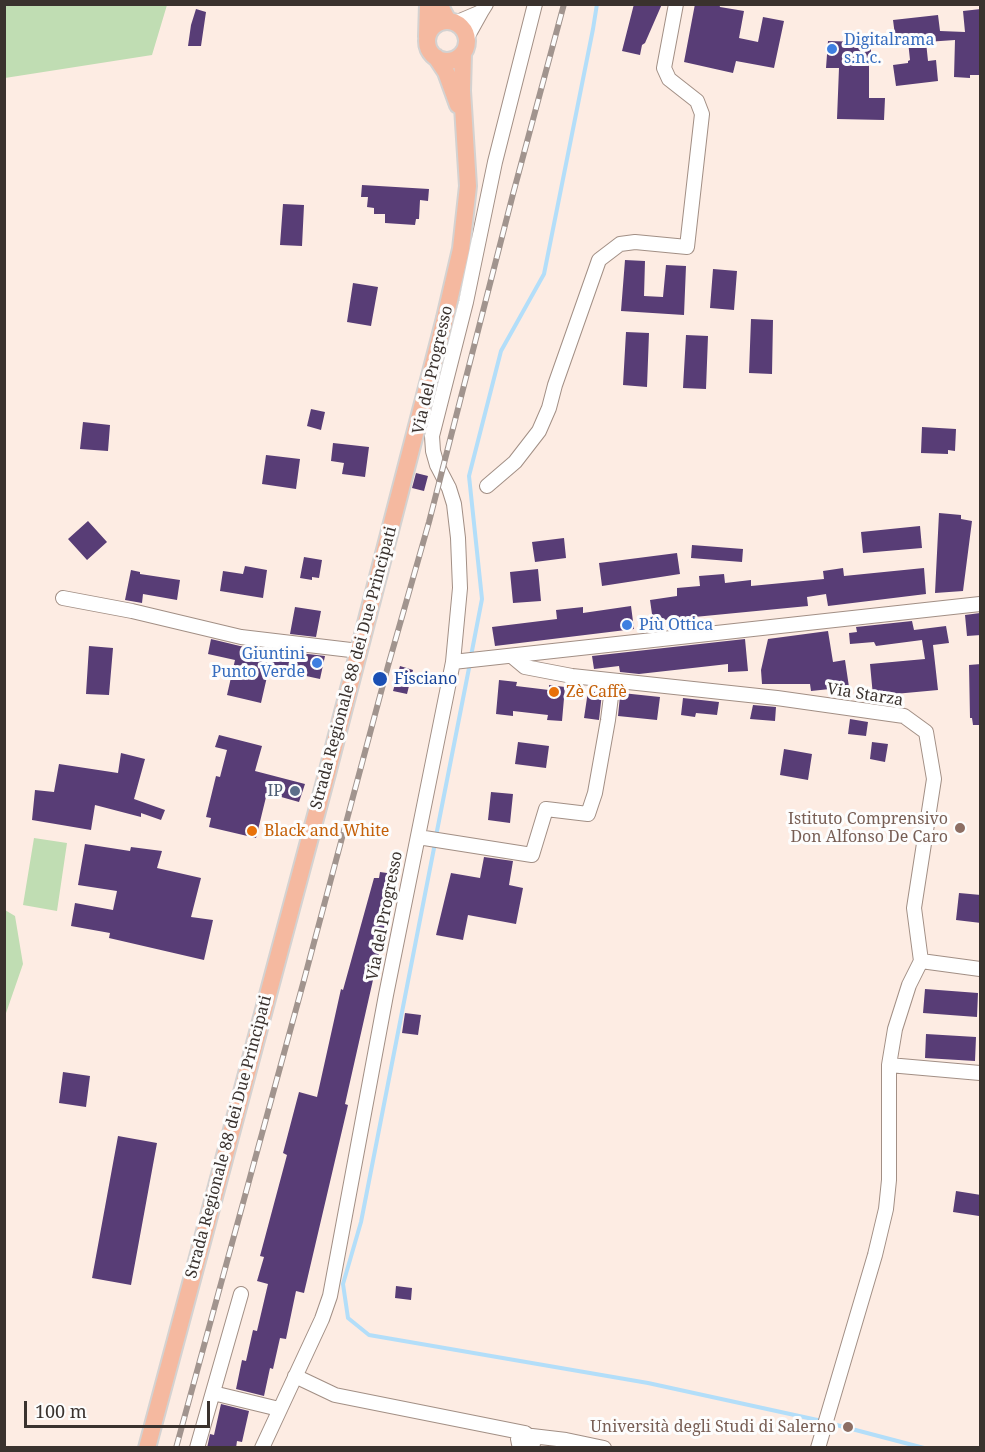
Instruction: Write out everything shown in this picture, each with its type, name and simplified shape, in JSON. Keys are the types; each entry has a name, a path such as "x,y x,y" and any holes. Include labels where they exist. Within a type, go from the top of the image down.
{"main road":[{"name":"Strada Regionale 88 dei Due Principati","path":"428,4 427,40 431,53 436,57 450,83 464,127"},
{"path":"436,57 447,61 458,57 464,46 463,30 452,22 439,4"},
{"path":"427,40 428,34 436,24 452,22"},
{"name":"Strada Regionale 88 dei Due Principati","path":"147,1448 446,318 461,249 468,186 464,127 464,46"}],"street":[{"name":"Via del Progresso","path":"527,4 528,31"},
{"name":"Via del Progresso","path":"262,1448 322,1319 330,1296 384,1006 423,838 458,662 460,588 458,538 454,504 432,451 432,436 466,302 495,162 535,4"},
{"path":"487,486 515,462 539,431 549,408 599,260 620,244 635,242 687,247 702,114 698,101 669,79 664,68 676,4"},
{"path":"452,22 484,8"},
{"path":"464,46 484,8"},
{"path":"63,598 132,611 241,637 359,651"},
{"path":"458,662 981,604"},
{"name":"Via Starza","path":"513,657 525,667 613,681 777,698 904,716 926,732 934,779 914,908 921,961"},
{"path":"423,838 532,855 546,809 588,814 595,793 613,681"},
{"path":"818,1448 875,1255 886,1209 890,1179 889,1065 895,1029 909,985 921,961 981,969"},
{"path":"889,1065 981,1072"},
{"path":"197,1448 241,1294"},
{"path":"295,1376 335,1395 483,1424 526,1444 566,1440 604,1448"},
{"path":"213,1393 279,1409"}],"green space":[{"path":"5,4 167,5 152,55 5,78"},
{"path":"34,838 67,843 57,911 23,905"},
{"path":"5,910 15,916 23,964 5,1016"}],"building":[{"path":"634,4 662,4 645,43 642,45 640,55 622,51"},
{"path":"695,4 719,4 720,7 744,11 739,38 758,42 763,17 784,21 774,68 736,61 733,73 684,62"},
{"path":"196,9 206,12 201,46 188,46 191,25"},
{"path":"981,9 981,75 970,75 970,78 954,77 955,40 926,42 928,61 936,60 938,81 896,86 893,65 908,63 910,60 908,41 896,43 893,20 938,15 940,31 965,32 963,11"},
{"path":"828,41 865,42 865,46 871,46 869,98 885,98 884,120 837,119 839,68 826,68"},
{"path":"362,185 429,189 428,201 420,200 419,219 416,219 415,225 385,223 385,214 374,214 374,208 367,207 368,197 361,197"},
{"path":"283,204 304,205 302,246 280,245"},
{"path":"625,260 645,261 644,296 663,297 666,265 686,266 684,315 621,311"},
{"path":"713,269 737,271 734,310 710,308"},
{"path":"353,283 378,287 371,326 347,322"},
{"path":"751,319 773,320 772,374 749,373"},
{"path":"626,332 649,333 647,387 623,385"},
{"path":"686,335 708,336 706,389 683,388"},
{"path":"311,409 325,412 321,430 307,426"},
{"path":"83,422 110,425 108,451 80,449"},
{"path":"922,427 956,429 955,451 948,450 948,454 921,453"},
{"path":"333,443 369,447 365,477 342,474 344,463 331,461"},
{"path":"266,455 300,459 296,489 262,484"},
{"path":"416,473 428,476 424,491 412,488"},
{"path":"939,513 961,515 961,519 972,521 963,591 935,593"},
{"path":"88,521 107,542 87,560 68,539"},
{"path":"920,526 922,548 863,553 861,532"},
{"path":"564,538 566,558 535,562 532,542"},
{"path":"692,545 743,549 742,562 691,558"},
{"path":"677,553 680,574 602,586 599,563"},
{"path":"304,557 322,560 319,578 312,577 312,580 300,578"},
{"path":"245,566 267,570 263,598 220,591 223,571 243,574"},
{"path":"843,568 844,576 924,568 926,594 828,606 826,594 807,597 808,606 653,621 650,600 677,596 677,588 700,586 699,576 724,574 725,583 751,580 751,586 824,579 823,571"},
{"path":"538,569 541,601 513,603 510,572"},
{"path":"131,570 140,572 140,574 180,580 177,600 143,594 142,603 125,600"},
{"path":"631,606 634,629 495,646 492,627 557,619 556,610 583,607 583,613"},
{"path":"295,607 321,611 316,637 290,634"},
{"path":"980,613 981,635 967,636 965,615"},
{"path":"912,621 914,630 946,626 949,643 933,645 938,690 873,696 870,664 925,659 922,640 876,646 874,642 850,644 849,633 857,632 856,627"},
{"path":"828,631 833,662 845,660 849,687 811,691 810,684 762,684 761,670 768,639"},
{"path":"211,639 240,646 325,656 320,679 269,668 261,703 227,695 235,660 208,654"},
{"path":"745,639 748,671 728,672 728,664 639,674 620,672 619,666 594,669 592,656"},
{"path":"89,646 113,648 109,695 86,694"},
{"path":"981,664 981,725 973,725 972,718 970,718 969,665"},
{"name":"Fisciano","path":"400,666 413,670 407,694 393,691"},
{"path":"499,680 517,682 516,686 549,690 549,685 565,687 562,721 547,720 548,715 513,711 513,716 496,714"},
{"path":"588,691 602,693 599,720 584,718"},
{"path":"622,693 660,697 657,720 618,716"},
{"path":"683,698 719,702 717,715 696,713 695,717 681,715"},
{"path":"753,705 776,707 775,721 750,719"},
{"path":"850,719 868,722 866,736 848,734"},
{"path":"219,735 262,746 255,771 305,784 299,802 267,793 256,838 209,827 211,818 206,817 216,776 220,777 227,750 215,747"},
{"path":"518,742 549,746 546,768 515,764"},
{"path":"872,742 888,744 885,762 870,759"},
{"path":"784,749 812,754 808,780 780,775"},
{"path":"121,753 145,759 134,799 165,810 161,820 141,813 141,817 95,805 91,830 32,820 35,790 54,792 59,764 118,773"},
{"path":"491,792 513,794 510,823 488,820"},
{"path":"85,844 130,851 131,847 162,851 157,868 201,878 191,917 213,920 204,960 109,938 110,933 71,926 75,903 113,910 117,891 78,885"},
{"path":"484,857 513,861 509,885 523,888 516,924 468,915 463,940 436,935 451,873 480,878"},
{"path":"380,872 394,874 382,940 345,1104 348,1105 304,1293 296,1291 286,1339 280,1338 264,1396 236,1389 242,1360 246,1361 253,1330 257,1331 268,1284 257,1281 264,1257 260,1256 287,1155 283,1153 299,1092 317,1097 341,989 343,990 374,878 379,878"},
{"path":"959,893 981,895 981,923 956,920"},
{"path":"925,989 978,993 977,1017 923,1013"},
{"path":"405,1013 421,1015 418,1035 402,1033"},
{"path":"926,1034 976,1037 975,1061 925,1058"},
{"path":"63,1072 90,1076 86,1107 59,1103"},
{"path":"118,1136 157,1143 131,1285 92,1278"},
{"path":"956,1191 981,1195 979,1216 953,1212"},
{"path":"396,1286 412,1288 411,1300 395,1298"},
{"path":"221,1404 249,1411 242,1442 237,1441 236,1448 207,1448 210,1434 214,1435"}],"waterway":[{"path":"471,656 482,599 469,476 501,351 544,274 597,4"},
{"path":"436,836 470,663"},
{"path":"435,843 361,1222 343,1284 348,1318 369,1335 648,1383 822,1421"},
{"path":"829,1423 924,1448"}],"railway":[{"path":"176,1448 429,522 564,4"}],"place":[{"name":"Digitalrama s.n.c.","path":"832,49"},
{"name":"Più Ottica","path":"627,625"},
{"name":"Giuntini Punto Verde","path":"317,663"},
{"name":"Fisciano","path":"380,679"},
{"name":"Zè Caffè","path":"554,692"},
{"name":"IP","path":"295,791"},
{"name":"Istituto Comprensivo Don Alfonso De Caro","path":"960,828"},
{"name":"Black and White","path":"252,831"},
{"name":"Università degli Studi di Salerno","path":"848,1427"}]}
